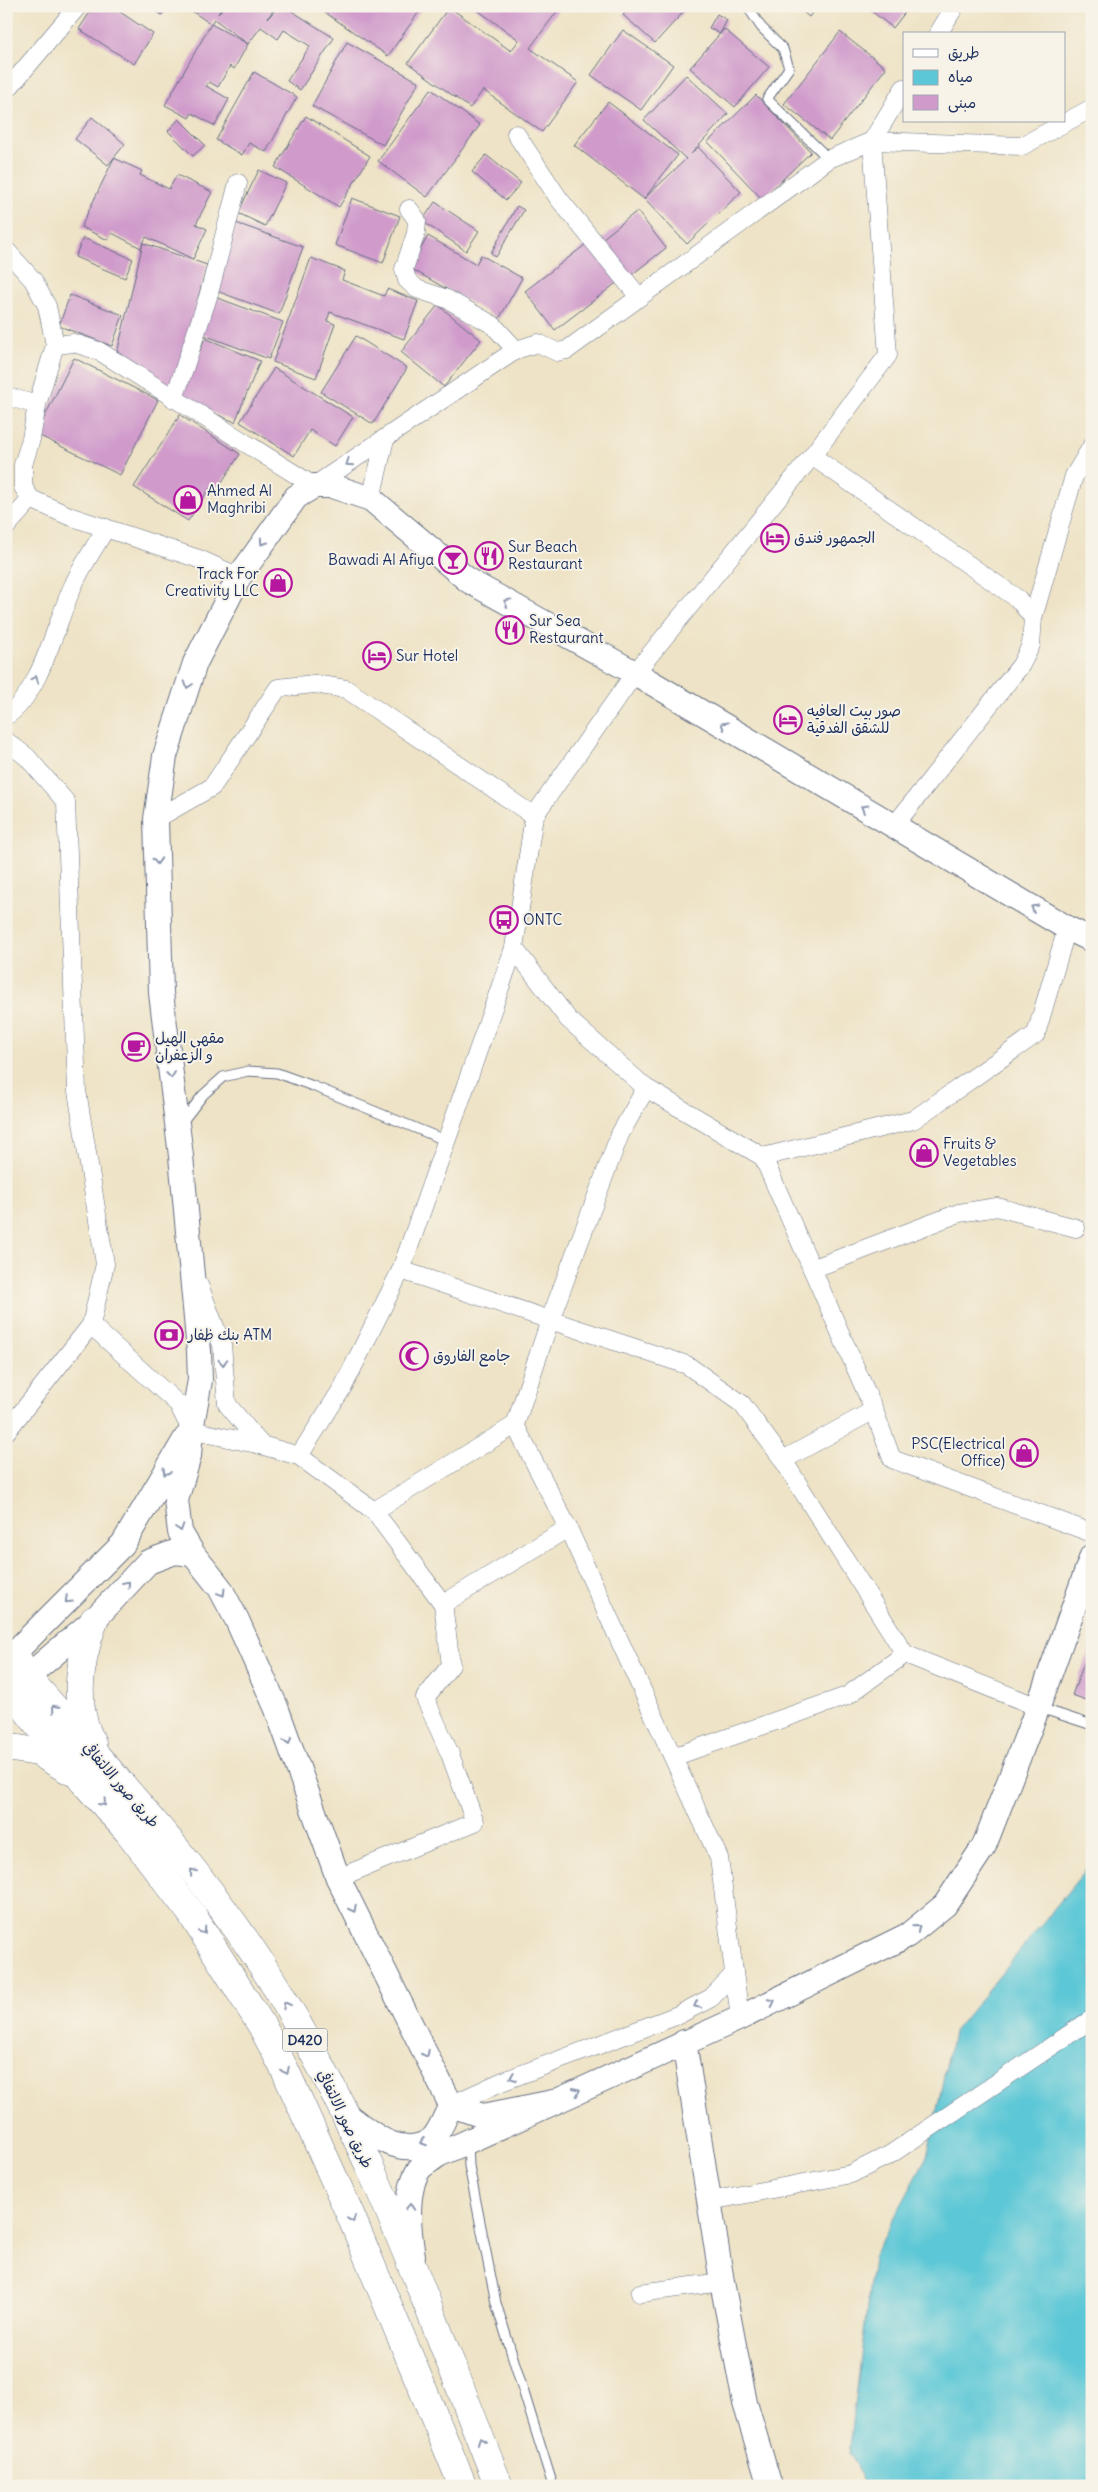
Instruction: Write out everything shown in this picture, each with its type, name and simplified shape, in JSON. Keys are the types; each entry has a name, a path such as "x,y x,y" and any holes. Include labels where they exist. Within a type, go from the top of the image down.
{"main road":[{"path":"94,1620 83,1655 80,1706 95,1774"},
{"name":"طريق صور الالتفافي","path":"9,1651 13,1686 95,1774 172,1844 231,1920 279,1992 346,2114 416,2272 499,2486"},
{"path":"6,1747 38,1752 95,1774"},
{"name":"طريق صور الالتفافي","path":"95,1774 128,1831 191,1913 262,2026 289,2077 350,2214 463,2486"}],"street":[{"path":"6,91 78,6"},
{"path":"939,32 954,6"},
{"path":"299,1456 343,1387 401,1270 514,948 534,816 635,673 812,456 888,355 872,141 903,90"},
{"path":"553,2102 483,2116 451,2105 338,1878 276,1707 237,1620 220,1588 193,1554 180,1532 176,1509 178,1490 189,1456 191,1430 200,1380 199,1351 178,1127 161,992 156,819 165,756 194,663 239,577 296,497 516,350 538,344 557,352 567,350 829,159 872,141 1022,146 1092,108"},
{"path":"516,134 559,199 639,297"},
{"path":"174,399 208,297 238,183"},
{"path":"409,209 417,220 416,233 404,269 407,280 417,289 447,299 493,325 516,350"},
{"path":"6,250 33,280 47,306 56,345 37,405 31,439 23,465 23,487 31,499 70,516 190,556 239,577"},
{"path":"56,345 74,343 98,351 314,486 332,486 372,499 469,581 635,673 1067,928 1092,940"},
{"path":"6,396 37,405"},
{"path":"372,499 384,439"},
{"path":"894,826 1021,665 1032,645 1033,618 1074,476 1092,446"},
{"path":"812,456 1018,599 1033,618"},
{"path":"6,527 31,499"},
{"path":"6,716 17,710 32,686 73,586 106,528"},
{"path":"156,819 212,787 278,688 314,684 346,689 534,816"},
{"path":"6,742 27,757 66,802 77,1091 104,1264 91,1325 6,1432"},
{"path":"763,1157 913,1120 1036,1034 1067,928"},
{"path":"514,948 568,1019 646,1088 763,1157 874,1410 892,1460 1092,1534"},
{"path":"374,1511 515,1425 550,1320 620,1134 646,1088"},
{"path":"812,1269 959,1213 996,1206 1076,1228"},
{"path":"191,1266 222,1345 228,1404 261,1445"},
{"path":"401,1270 687,1365 742,1404 783,1460 905,1654 1038,1707"},
{"path":"91,1325 178,1404 191,1430"},
{"path":"783,1460 874,1410"},
{"path":"515,1425 568,1528 719,1858 740,2018"},
{"path":"191,1430 261,1445 299,1456 374,1511 443,1604 450,1665 425,1698 475,1822 338,1878"},
{"path":"9,1651 123,1544 191,1430"},
{"path":"443,1604 568,1528"},
{"path":"13,1686 94,1620 148,1562 176,1552 193,1554"},
{"path":"416,2272 410,2227 410,2206 414,2182 421,2167 438,2155 740,2018 908,1935 945,1905 984,1846 1038,1707 1092,1556"},
{"path":"673,1757 847,1696 905,1654"},
{"path":"346,2114 380,2139 401,2147 417,2145 432,2138 451,2105 501,2082 678,2015 711,1998 734,1974"},
{"path":"710,2201 851,2174 891,2154 1092,2019"},
{"path":"684,2042 722,2282 745,2403 770,2486"},
{"path":"640,2293 722,2282"}],"lane":[{"path":"747,6 761,27 783,49 790,68 767,99 829,159"},
{"path":"178,1127 203,1094 222,1077 248,1071 277,1073 447,1141"},
{"path":"1038,1707 1092,1725"},
{"path":"468,2141 469,2166 496,2303 553,2486"}],"water":[{"path":"1092,1862 1092,2486 867,2486 849,2455 873,2258 927,2157 953,2033"}],"building":[{"path":"94,6 111,6 153,34 134,64 79,29"},
{"path":"148,6 166,6 167,7 162,15"},
{"path":"184,6 223,6 218,14 224,6 276,6 268,18 279,6 284,6 334,38 300,90 287,81 310,46 284,30 278,39 261,27 248,44 214,19 211,24"},
{"path":"326,6 423,6 388,56 323,11"},
{"path":"472,6 561,6 530,48 578,82 542,132 483,90 470,108 408,63 449,7 511,51 519,40"},
{"path":"631,6 685,6 687,8 655,43 623,15"},
{"path":"796,6 817,6 809,17"},
{"path":"865,6 910,6 893,28"},
{"path":"717,14 727,20 720,34 709,28"},
{"path":"211,24 248,44 234,69 230,66 218,87 209,82 206,86 229,99 215,126 192,113 189,118 165,105"},
{"path":"724,29 769,67 735,107 690,68"},
{"path":"623,30 673,65 641,110 591,75"},
{"path":"840,32 886,68 830,140 784,104"},
{"path":"347,42 419,82 383,145 312,106"},
{"path":"254,72 297,97 266,152 249,143 242,155 216,140"},
{"path":"686,75 728,114 691,154 698,147 741,192 687,244 644,199 686,159 644,120"},
{"path":"431,89 480,125 427,197 378,161"},
{"path":"756,95 811,152 762,199 708,142"},
{"path":"608,102 678,155 644,199 574,145"},
{"path":"306,116 370,156 339,207 275,167"},
{"path":"92,117 125,144 108,165 75,139"},
{"path":"179,119 205,145 193,156 168,131"},
{"path":"486,155 521,183 506,200 472,172"},
{"path":"114,158 142,171 140,175 169,189 177,175 212,192 196,224 207,229 193,259 146,237 141,248 112,233 108,240 81,227"},
{"path":"259,170 286,183 265,226 238,213"},
{"path":"352,198 400,216 383,263 335,245"},
{"path":"435,202 479,231 466,251 422,221"},
{"path":"517,206 524,210 496,257 491,253"},
{"path":"637,211 666,248 630,276 602,239"},
{"path":"236,223 303,247 279,314 211,289"},
{"path":"428,236 476,264 481,255 522,278 499,319 410,268"},
{"path":"83,238 133,259 125,278 75,257"},
{"path":"589,242 619,281 555,330 525,291"},
{"path":"143,243 207,265 173,391 116,358"},
{"path":"311,258 345,271 342,280 384,296 387,289 418,301 404,339 330,312 327,321 335,324 316,378 273,362"},
{"path":"70,295 123,315 112,346 59,326"},
{"path":"215,297 283,322 269,359 201,334"},
{"path":"438,305 481,340 444,387 401,352"},
{"path":"356,336 407,368 373,424 321,392"},
{"path":"205,338 260,361 235,422 180,399"},
{"path":"74,358 158,400 120,475 36,434"},
{"path":"274,368 353,417 335,446 310,430 294,456 240,422"},
{"path":"180,415 240,454 216,491 210,488 188,521 134,487"},
{"path":"1092,1643 1092,1702 1072,1695"}],"place":[{"name":"Ahmed Al Maghribi","path":"188,500"},
{"name":"الجمهور فندق","path":"775,538"},
{"name":"Sur Beach Restaurant","path":"489,556"},
{"name":"Bawadi Al Afiya","path":"453,560"},
{"name":"Track For Creativity LLC","path":"278,583"},
{"name":"Sur Sea Restaurant","path":"510,630"},
{"name":"Sur Hotel","path":"377,656"},
{"name":"صور بيت العافيه للشقق الفدقية","path":"788,720"},
{"name":"ONTC","path":"504,920"},
{"name":"مقهى الهيل و الزعفران","path":"136,1047"},
{"name":"Fruits & Vegetables","path":"924,1153"},
{"name":"بنك ظفار ATM","path":"169,1335"},
{"name":"جامع الفاروق","path":"414,1356"},
{"name":"PSC(Electrical Office)","path":"1024,1453"}]}
